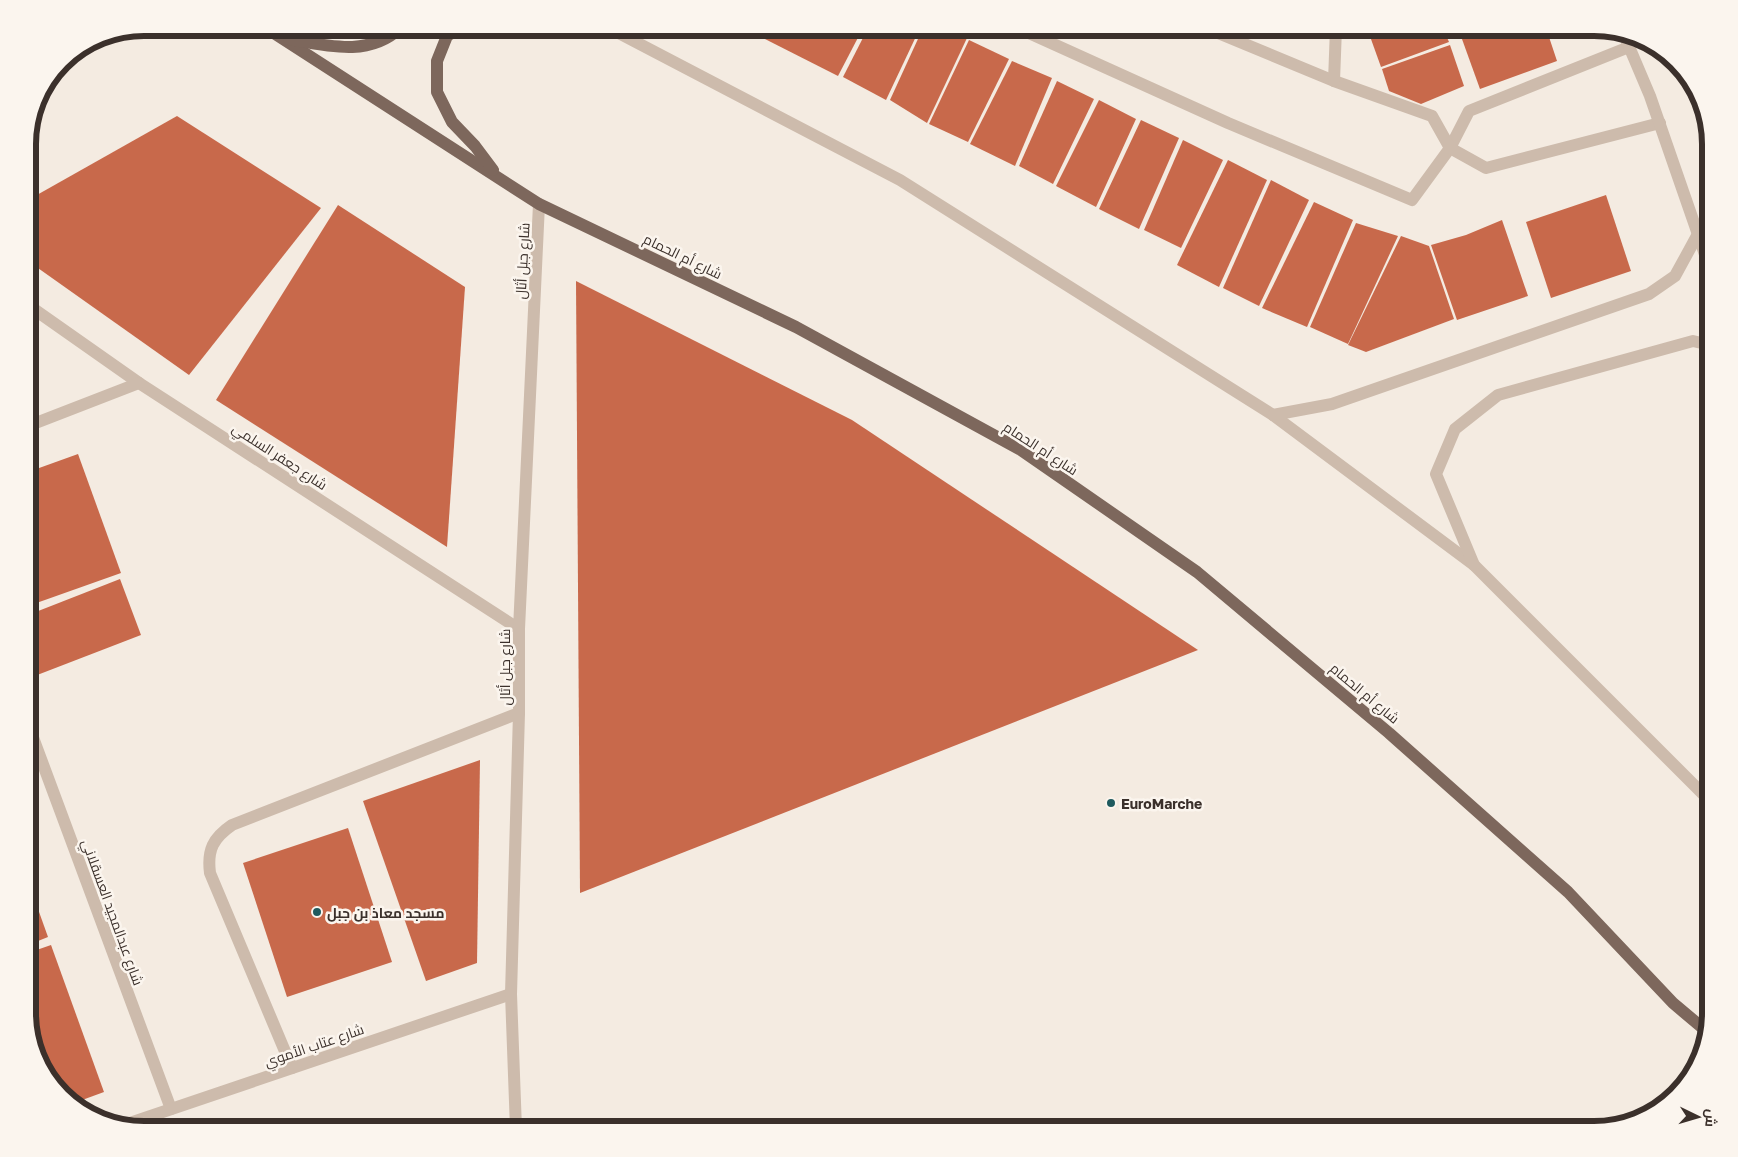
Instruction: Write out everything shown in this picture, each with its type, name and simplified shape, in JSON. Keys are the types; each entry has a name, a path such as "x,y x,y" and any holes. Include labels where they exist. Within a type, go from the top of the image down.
{"main road":[{"name":"شارع أم الحمام","path":"279,36 539,204 796,326 1021,450 1198,572 1389,733 1568,892 1673,1003 1701,1027"},
{"path":"282,38 358,48 391,36"},
{"path":"448,36 437,62 437,92 452,122 475,146 498,177"}],"street":[{"path":"624,36 900,180 1273,415 1474,565 1702,793"},
{"path":"1036,36 1228,122 1412,200 1450,148 1469,112 1627,42 1660,123 1702,246"},
{"path":"1225,36 1334,81 1432,116 1450,148 1486,168 1660,123"},
{"path":"1334,81 1336,36"},
{"name":"شارع جبل أثال","path":"516,1121 511,994 519,713 518,629 539,204"},
{"path":"1273,415 1332,404 1649,294 1675,276 1698,234"},
{"name":"شارع جعفر السلمي","path":"36,310 139,383 518,629"},
{"path":"1474,565 1436,474 1455,429 1498,395 1693,341 1702,343"},
{"path":"36,423 139,383"},
{"path":"292,1068 210,873 208,859 213,844 220,833 232,825 519,713"},
{"name":"شارع عبدالمجيد العسقلاني","path":"36,746 171,1109"},
{"name":"شارع عتاب الأموي","path":"137,1120 511,994"}],"building":[{"path":"759,36 859,36 838,76"},
{"path":"864,36 916,36 886,100 843,77"},
{"path":"919,36 963,36 967,38 927,123 890,100"},
{"path":"1370,36 1446,36 1449,42 1381,67"},
{"path":"1461,36 1549,36 1557,61 1480,89"},
{"path":"969,40 1009,59 968,142 929,124"},
{"path":"1450,45 1464,86 1421,104 1389,91 1382,69"},
{"path":"1012,61 1052,78 1015,166 970,144"},
{"path":"1057,81 1094,99 1053,184 1019,166"},
{"path":"1099,100 1136,119 1096,207 1056,186"},
{"path":"177,116 321,208 189,375 36,267 36,195"},
{"path":"1141,120 1179,138 1139,229 1099,209"},
{"path":"1183,140 1223,160 1181,248 1144,230"},
{"path":"1228,160 1267,180 1219,287 1177,265"},
{"path":"1271,180 1309,200 1259,306 1223,288"},
{"path":"1606,195 1631,271 1551,298 1526,222"},
{"path":"1314,202 1353,220 1307,327 1262,308"},
{"path":"338,205 465,287 447,547 216,400"},
{"path":"1502,220 1528,296 1457,320 1431,245 1466,235"},
{"path":"1356,223 1398,236 1348,344 1310,327"},
{"path":"1401,236 1429,246 1454,319 1366,352 1348,345"},
{"path":"576,281 852,420 1198,650 580,893"},
{"path":"78,454 121,573 36,603 36,469"},
{"path":"120,579 141,635 36,675 36,612"},
{"path":"480,760 477,963 426,981 363,801"},
{"name":"مسجد معاذ بن جبل","path":"348,828 392,962 287,997 243,863"},
{"path":"36,903 48,937 36,942"},
{"path":"51,945 104,1092 82,1100 68,1089 51,1067 40,1040 36,1019 36,950"}],"place":[{"name":"EuroMarche","path":"1111,803"},
{"name":"مسجد معاذ بن جبل","path":"317,912"}]}
